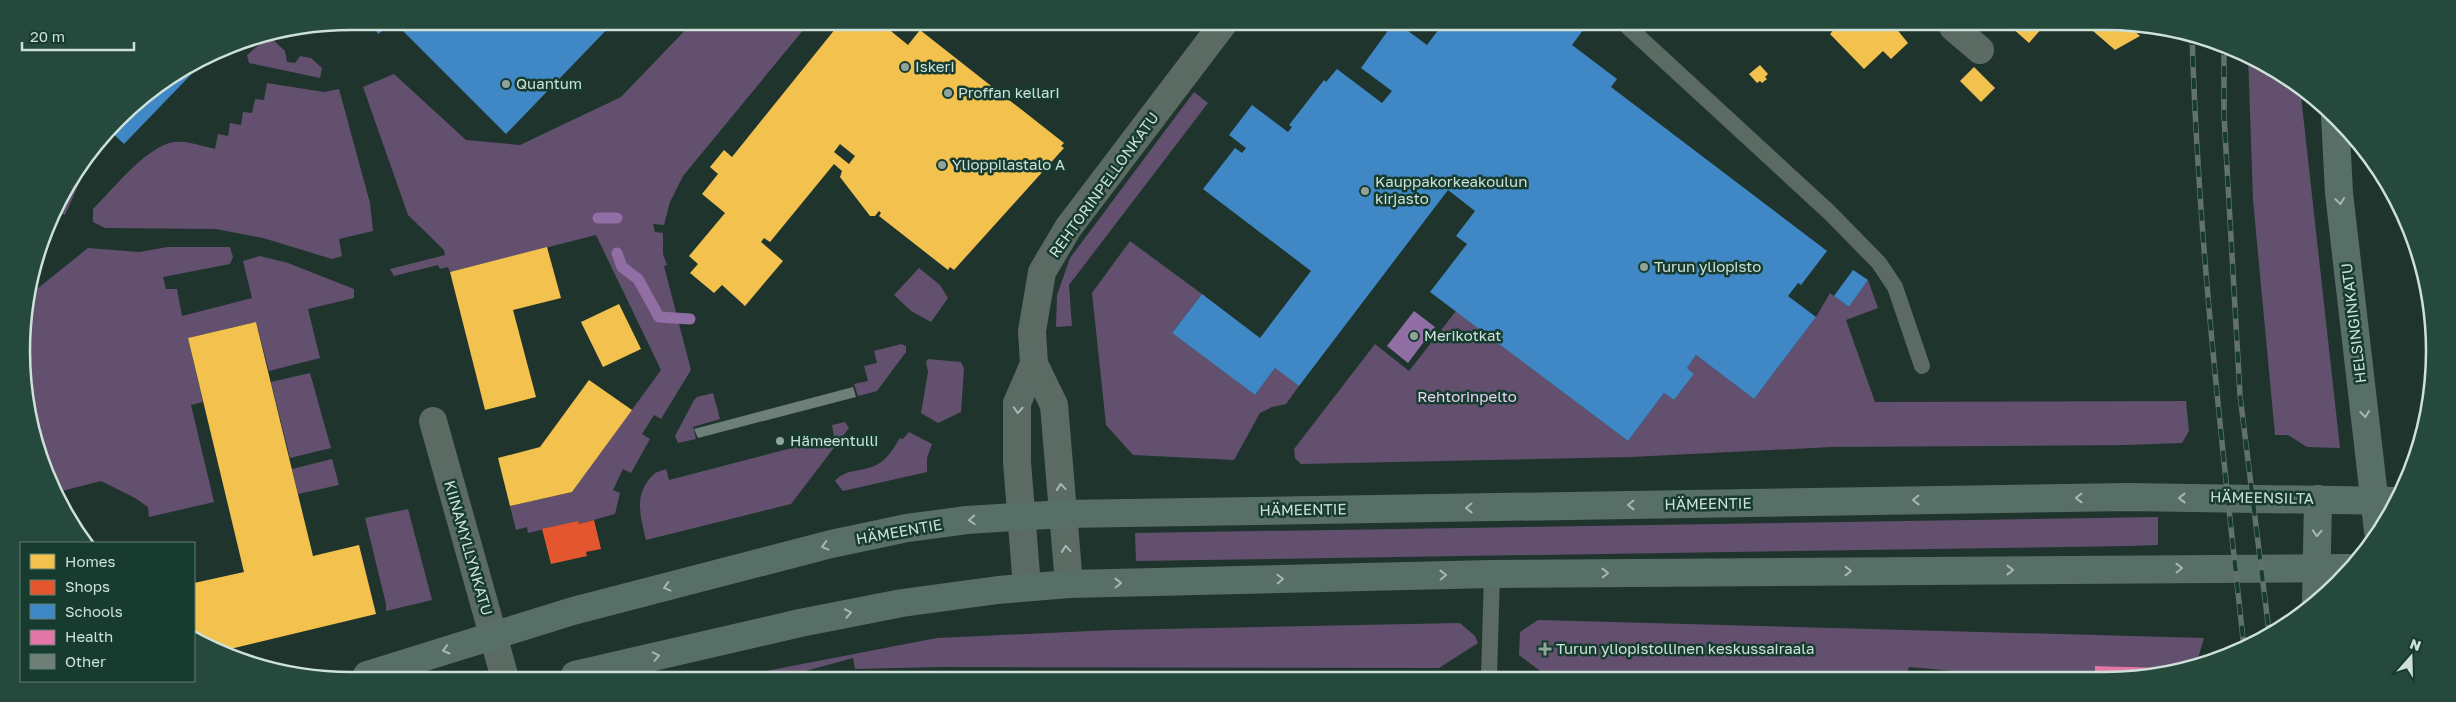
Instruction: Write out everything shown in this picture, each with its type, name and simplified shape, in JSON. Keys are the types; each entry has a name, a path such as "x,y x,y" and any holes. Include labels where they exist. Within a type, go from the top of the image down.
{"highway":[{"name":"HELSINGINKATU","path":"2336,128 2339,193 2377,521"},
{"name":"HÄMEENTIE","path":"376,672 574,610 831,544 915,527 967,520 1063,514 2128,497"},
{"name":"HÄMEENSILTA","path":"2128,497 2389,501"},
{"path":"2316,593 2318,499"},
{"path":"588,672 800,623 902,603 1028,587 1069,584 1492,574 2342,568"}],"street":[{"name":"REHTORINPELLONKATU","path":"1069,584 1054,405 1034,364 1032,331 1042,272 1052,252 1218,30"},
{"path":"1957,30 1980,50"},
{"name":"REHTORINPELLONKATU","path":"1028,587 1020,518 1017,462 1018,403 1034,364"},
{"name":"KIINAMYLLYNKATU","path":"433,421 503,672"}],"lane":[{"path":"1631,30 1830,213 1878,264 1895,287 1922,366"},
{"path":"1489,672 1492,574"}],"green space":[{"path":"685,30 803,30 683,176 670,202 664,225 653,224 655,232 663,233 663,254 667,265 664,266 691,370 661,419 654,415 642,434 650,439 631,473 623,469 613,490 620,493 615,514 579,524 578,521 528,533 527,527 516,530 510,506 572,492 661,370 596,235 450,272 448,267 440,269 438,265 394,276 390,269 445,255 444,250 408,215 363,87 394,74 466,140 520,145 621,97"},
{"path":"273,40 285,51 287,62 295,63 300,56 311,58 322,68 320,78 249,63 247,55 261,43"},
{"path":"2248,64 2266,73 2301,97 2340,448 2307,447 2288,435 2275,435 2253,200"},
{"path":"267,83 324,92 339,89 370,203 373,231 339,239 342,256 332,259 263,238 216,229 105,228 93,222 93,209 139,162 159,148 169,143 181,142 215,149 218,134 228,136 230,123 241,125 243,112 252,113 255,99 264,100"},
{"path":"1194,92 1208,103 1069,285 1072,326 1056,327 1057,295 1070,258"},
{"path":"81,178 81,179 65,215 61,213"},
{"path":"1130,241 1202,294 1172,333 1255,395 1275,368 1299,386 1286,404 1272,407 1260,413 1234,460 1133,455 1106,425 1092,293"},
{"path":"168,247 230,247 233,257 230,264 163,277 166,289 177,289 182,316 252,298 243,261 260,256 288,263 354,289 354,298 308,309 320,358 269,371 256,322 188,338 203,402 191,405 214,502 149,517 148,507 135,498 101,481 62,491 47,454 36,414 30,351 36,290 88,248 139,252"},
{"path":"919,268 940,285 948,298 931,322 911,311 894,295"},
{"name":"Rehtorinpelto","path":"1868,280 1878,308 1846,320 1875,402 2186,401 2189,431 2182,443 2126,445 1832,447 1631,457 1301,464 1295,458 1294,449 1375,344 1409,371 1456,311 1628,441 1664,393 1674,400 1694,374 1687,368 1696,355 1754,399 1816,317 1830,293 1849,307"},
{"path":"901,344 906,346 906,352 877,391 858,396 854,384 868,381 864,366 877,363 874,351"},
{"path":"928,359 961,362 964,369 961,412 938,423 921,413 928,372 926,362"},
{"path":"310,373 331,448 290,458 271,382"},
{"path":"713,393 720,419 693,427 696,439 678,443 675,436 694,400 697,397"},
{"path":"845,422 849,428 791,504 646,540 640,513 641,496 643,488 655,473 666,469 669,480 834,437 832,425"},
{"path":"909,432 932,444 927,458 927,472 843,491 835,481 843,474 879,464 900,438 903,439"},
{"path":"332,459 339,485 298,494 292,469"},
{"path":"408,509 432,600 386,611 386,604 365,518"},
{"path":"2158,517 2158,545 2129,546 1136,561 1135,533"},
{"path":"1538,620 2204,638 2198,658 2157,668 2096,666 2096,672 1965,672 1909,667 1907,672 1541,672 1519,655 1520,632"},
{"path":"1460,623 1475,636 1478,643 1439,668 942,667 855,669 853,658 802,672 761,672 937,638 1112,630"}],"shaded area":[{"path":"1414,311 1435,327 1408,363 1387,346"}],"building: Homes":[{"name":"Ylioppilastalo A","path":"834,30 890,30 908,45 920,30 1064,143 1061,146 1064,148 954,270 950,267 948,270 879,216 881,213 879,211 875,216 870,216 840,177 842,171 834,164 770,242 764,238 761,242 783,261 745,306 722,285 714,293 690,273 698,264 689,256 725,213 702,194 718,174 710,167 724,150 732,157","holes":["840,144 855,156 849,164 834,152"]},
{"path":"1834,30 1897,30 1908,43 1891,59 1883,51 1864,69 1830,34"},
{"path":"2014,30 2040,30 2029,43"},
{"path":"2093,31 2135,32 2140,36 2115,50"},
{"path":"1760,65 1768,74 1765,77 1767,79 1762,83 1760,81 1757,83 1749,74"},
{"path":"1974,67 1995,88 1981,102 1960,81"},
{"path":"547,247 561,298 513,310 536,397 485,410 450,272"},
{"path":"619,304 641,349 603,367 581,322"},
{"path":"256,322 313,556 359,545 376,614 231,649 195,632 195,583 244,572 188,338"},
{"path":"589,380 632,410 572,492 510,506 498,458 540,447"}],"building: Shops":[{"path":"594,520 601,549 586,552 587,556 551,564 542,529 578,521 579,524"}],"building: Schools":[{"name":"Quantum","path":"402,30 606,30 506,134"},
{"path":"1388,30 1407,30 1427,45 1438,30 1583,30 1572,45 1617,79 1611,87 1827,251 1801,285 1798,283 1788,296 1816,317 1754,399 1696,355 1687,368 1694,374 1674,400 1664,393 1628,441 1430,292 1467,244 1456,236 1475,211 1448,190 1299,386 1275,368 1255,395 1172,333 1202,294 1260,338 1311,271 1203,189 1235,148 1242,153 1246,148 1229,135 1252,105 1288,132 1292,127 1289,125 1324,80 1326,82 1337,69 1382,103 1392,91 1361,68"},
{"path":"195,70 124,144 114,135 124,124 156,96"},
{"path":"1853,270 1868,280 1849,307 1834,296"}],"building: Health":[{"path":"2095,666 2157,668 2126,671 2095,672"}],"building: Other":[{"path":"853,387 856,397 698,438 694,429"}],"waterway":[{"path":"598,218 617,218"},
{"path":"617,253 622,267 638,279 659,317 690,319"}],"railway":[{"path":"2192,42 2205,265 2219,418 2243,641"},
{"path":"2224,53 2224,115 2240,395 2268,627"}],"place":[{"name":"Iskeri","path":"905,67"},
{"name":"Quantum","path":"506,84"},
{"name":"Proffan kellari","path":"948,93"},
{"name":"Ylioppilastalo A","path":"942,165"},
{"name":"Kauppakorkeakoulun kirjasto","path":"1365,191"},
{"name":"Turun yliopisto","path":"1644,267"},
{"name":"Merikotkat","path":"1414,336"},
{"name":"Hämeentulli","path":"780,441"},
{"name":"Turun yliopistollinen keskussairaala","path":"1545,649"}]}
